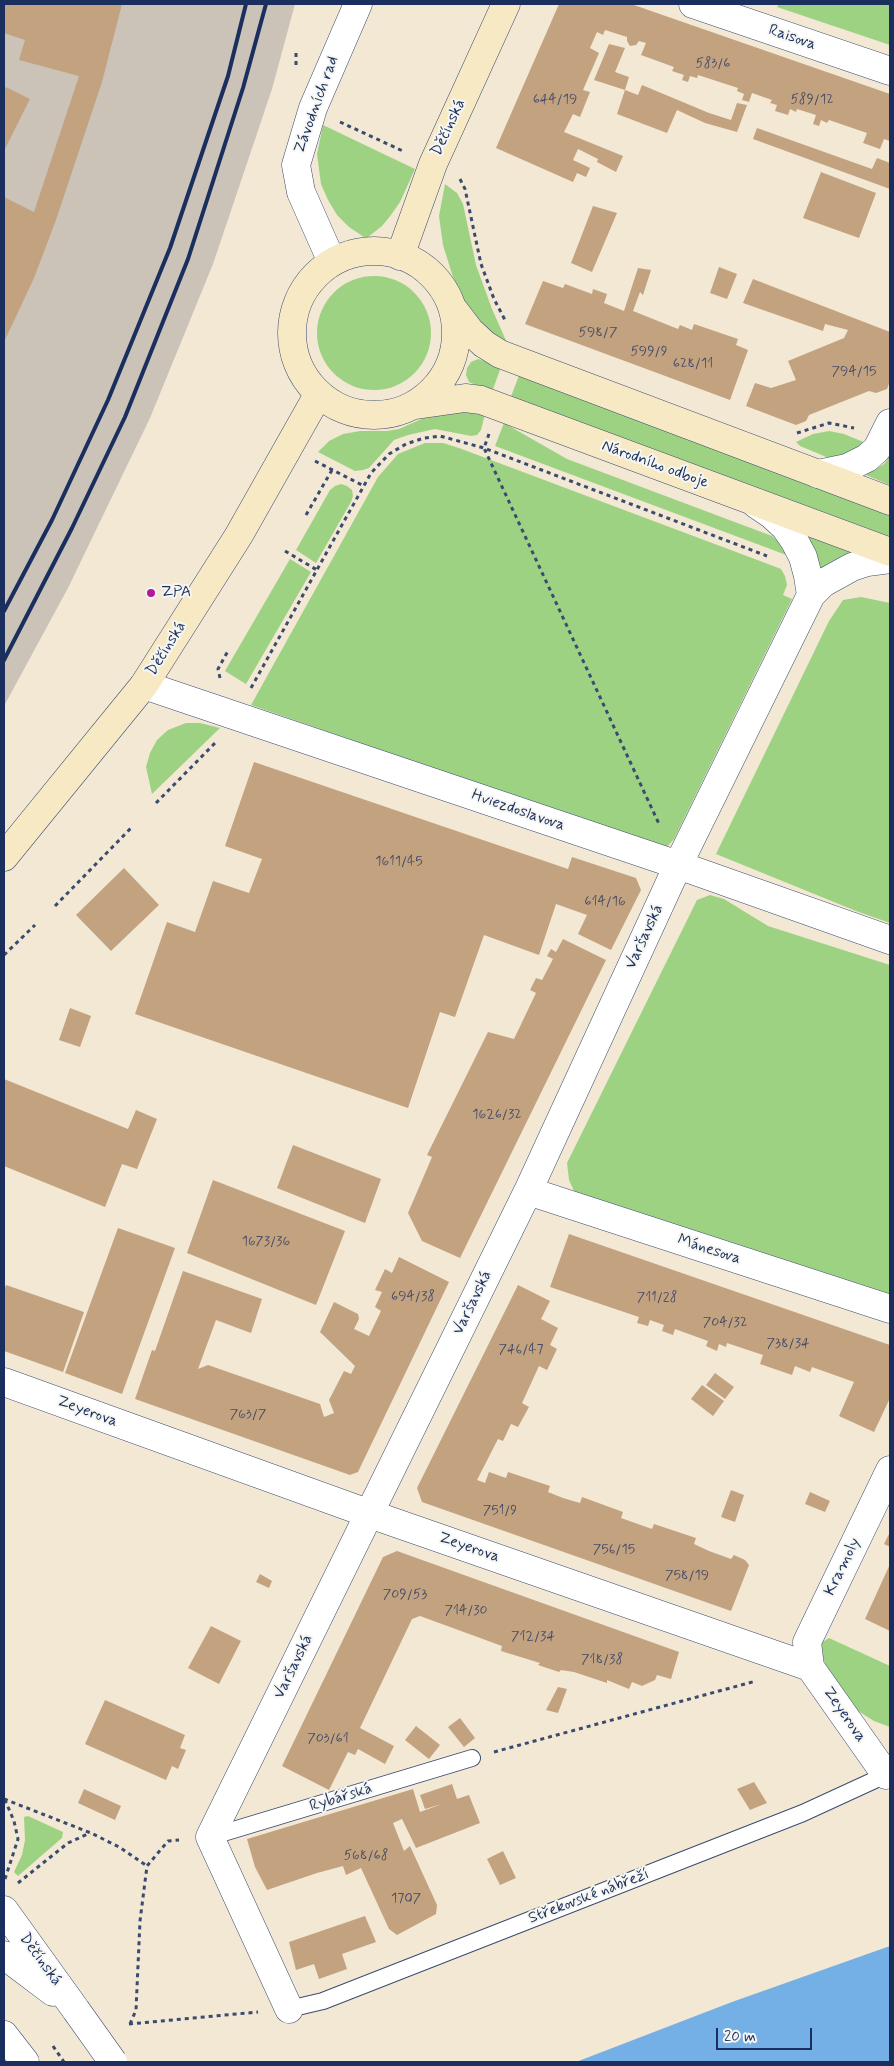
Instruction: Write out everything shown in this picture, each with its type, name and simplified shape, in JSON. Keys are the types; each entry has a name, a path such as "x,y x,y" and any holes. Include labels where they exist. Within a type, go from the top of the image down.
{"main road":[{"name":"Děčínská","path":"400,256 433,164 506,4"},
{"path":"454,310 457,333 454,356 441,381 432,392 416,404 397,413 376,416 355,414 336,407 318,395 304,379 296,361 291,340 292,319 299,299 310,281 325,266 344,256 364,251 387,252 409,258 429,272 444,289 454,310 470,331 484,344 500,354 890,501"},
{"name":"Děčínská","path":"4,857 144,685 239,535 318,395"},
{"name":"Národního odboje","path":"416,404 465,398 481,400 890,552"}],"street":[{"name":"Závodních rad","path":"332,262 301,192 296,165 313,108 358,4"},
{"name":"Raisova","path":"693,4 890,71"},
{"path":"818,474 847,468 867,458 877,448 886,431"},
{"path":"744,498 772,515 784,526 794,540 803,557 811,595"},
{"name":"Varšavská","path":"210,1837 528,1191 678,865 811,595 830,579 852,567 868,562 890,560"},
{"name":"Hviezdoslavova","path":"144,685 678,865 890,940"},
{"name":"Mánesova","path":"528,1191 890,1310"},
{"name":"Zeyerova","path":"4,1382 370,1514 810,1667 888,1774"},
{"name":"Kramoly","path":"810,1667 807,1642 890,1470"},
{"path":"210,1837 289,2009"},
{"name":"Děčínská","path":"8,1898 76,2010 113,2062"},
{"path":"4,1955 76,2010"}],"lane":[{"name":"Rybářská","path":"210,1837 472,1758"},
{"name":"Střekovské nábřeží","path":"289,2009 323,2001 803,1813 888,1774"}],"path":[{"path":"338,121 410,154"},
{"path":"458,176 465,189 481,264 494,299 508,324"},
{"path":"796,433 829,423 886,431"},
{"path":"246,697 371,473 389,454 406,444 424,438 440,436 484,448 772,558"},
{"path":"289,447 364,486"},
{"path":"484,448 678,865"},
{"path":"306,515 332,470"},
{"path":"285,551 317,570"},
{"path":"225,682 220,678 218,669 228,651"},
{"path":"156,803 220,738"},
{"path":"55,906 131,828"},
{"path":"4,955 35,925"},
{"path":"472,1758 763,1680"},
{"path":"4,1799 91,1833 119,1847 147,1866"},
{"path":"4,1799 14,1821 18,1839 4,1882"},
{"path":"8,1898 21,1881 68,1843 91,1833"},
{"path":"122,2030 130,2024 136,2010 140,1921 147,1866 168,1841 210,1837"},
{"path":"130,2024 289,2009"}],"shaded area":[{"path":"4,4 295,4 272,89 213,264 150,418 68,588 4,706"}],"green space":[{"path":"779,4 890,4 890,45 777,7"},
{"path":"323,125 415,169 400,202 382,226 368,237 364,237 349,227 337,215 321,184 317,154"},
{"path":"445,184 457,193 463,204 476,265 508,345 475,322 453,277 443,245 439,216"},
{"path":"374,276 396,280 414,293 427,311 431,333 427,355 414,373 396,386 374,390 352,386 334,373 321,355 317,333 321,311 334,293 352,280"},
{"path":"478,359 501,367 492,392 469,382 466,375 467,368 471,362"},
{"path":"520,373 890,512 890,541 510,399"},
{"path":"466,410 485,414 481,430 477,435 471,436 435,429 408,435 394,440 369,468 363,470 355,471 318,452 329,441 343,434 399,429 426,417"},
{"path":"504,423 567,459 772,536 780,543 789,556 495,446"},
{"path":"829,431 844,434 866,443 861,449 831,459 800,446 796,442 813,434"},
{"path":"425,443 443,443 459,448 781,569 787,585 783,595 792,599 674,839 665,849 251,705 378,477 398,454"},
{"path":"890,456 890,485 866,475 884,464"},
{"path":"341,484 352,490 353,496 316,563 296,550 330,490"},
{"path":"805,534 860,552 820,571"},
{"path":"290,559 311,572 246,684 225,671"},
{"path":"861,597 890,603 890,923 716,854 829,621 843,600"},
{"path":"186,723 200,723 220,728 152,794 146,767 150,753 157,740 168,730"},
{"path":"710,895 724,899 768,926 890,965 890,1299 582,1196 574,1191 569,1180 567,1163 697,900"},
{"path":"829,1638 890,1666 890,1727 874,1721 858,1711 843,1697 827,1670 819,1644"},
{"path":"28,1816 63,1832 62,1838 18,1876 14,1872 22,1855 25,1840 24,1817"}],"water":[{"path":"890,1946 890,2062 576,2062 732,2002"}],"building":[{"path":"4,4 122,4 102,82 56,220 34,278 4,342 4,197 34,212 79,76 19,60 25,40 4,33"},
{"path":"559,4 631,4 890,94 890,141 884,139 880,149 863,143 867,133 829,120 827,123 821,120 819,126 813,124 816,115 797,109 796,112 790,109 788,115 775,111 777,105 770,103 772,100 752,93 749,102 742,100 744,94 737,91 738,88 698,75 697,78 690,76 688,82 682,80 684,75 672,71 674,67 641,55 646,43 639,41 636,45 630,46 627,37 605,30 603,35 597,32 590,48 599,53 583,90 590,92 580,117 573,114 564,132 623,156 616,172 597,162 598,159 578,149 573,160 590,168 586,177 577,173 573,182 496,148"},
{"path":"609,44 625,48 615,72 629,77 625,90 594,80"},
{"path":"642,85 709,113 731,120 737,103 747,105 737,132 705,123 677,110 667,133 617,114 625,90 638,95"},
{"path":"6,87 30,99 4,151 4,92"},
{"path":"757,128 872,169 877,158 890,163 890,189 753,139"},
{"path":"821,172 876,193 859,238 803,218"},
{"path":"593,206 617,213 592,272 571,263"},
{"path":"719,267 737,274 727,299 710,293"},
{"path":"638,268 651,270 643,295 640,292 633,311 678,329 680,325 692,330 694,324 738,339 736,345 748,350 730,400 525,324 543,281 563,288 565,284 592,294 593,289 607,294 604,303 624,311"},
{"path":"753,279 890,332 890,381 887,389 876,393 869,391 809,415 806,421 796,425 746,406 755,383 771,388 796,380 788,361 844,338 848,330 825,324 823,331 743,303"},
{"path":"254,762 568,869 572,857 636,878 641,890 611,950 578,934 587,915 556,904 539,955 484,935 455,1017 440,1012 408,1108 135,1014 167,922 195,932 213,881 249,893 262,859 225,846"},
{"path":"124,868 159,905 111,951 76,915"},
{"path":"563,939 606,960 460,1258 422,1241 408,1213 432,1157 427,1155 488,1032 514,1039 536,993 530,990 536,978 542,980 553,959 547,956 551,949 556,952"},
{"path":"70,1008 91,1016 80,1047 59,1040"},
{"path":"4,1079 128,1129 136,1110 157,1119 137,1169 122,1164 105,1207 4,1166"},
{"path":"293,1145 381,1179 365,1223 277,1188"},
{"path":"213,1180 345,1231 316,1305 187,1253"},
{"path":"118,1228 175,1248 122,1394 65,1373"},
{"path":"569,1234 890,1345 890,1398 874,1432 839,1416 854,1382 812,1367 810,1372 795,1366 792,1375 760,1364 763,1355 727,1343 726,1347 719,1344 717,1351 706,1346 708,1341 675,1329 673,1335 662,1331 664,1325 650,1320 648,1326 637,1323 639,1317 550,1287"},
{"path":"399,1257 449,1282 358,1472 350,1475 135,1399 152,1350 155,1351 183,1271 262,1299 251,1333 216,1320 198,1369 208,1365 320,1404 324,1417 334,1413 329,1400 344,1371 351,1374 355,1366 320,1332 334,1302 358,1314 359,1319 354,1329 369,1336 381,1311 375,1307 382,1292 375,1290 385,1269 392,1273"},
{"path":"6,1285 84,1312 63,1372 4,1351 4,1291"},
{"path":"518,1285 550,1301 541,1319 558,1328 550,1345 557,1349 547,1370 539,1366 522,1403 529,1407 518,1427 511,1424 503,1441 498,1439 477,1480 485,1483 489,1472 506,1478 508,1472 550,1486 548,1492 563,1498 580,1503 582,1497 623,1512 621,1518 652,1529 654,1524 696,1538 694,1544 709,1551 731,1559 734,1555 745,1560 749,1565 731,1611 422,1502 417,1488"},
{"path":"715,1373 734,1387 725,1399 706,1385"},
{"path":"702,1385 724,1401 713,1416 691,1399"},
{"path":"731,1490 744,1495 735,1522 721,1517"},
{"path":"810,1492 830,1501 825,1512 805,1504"},
{"path":"890,1532 890,1547 884,1544"},
{"path":"397,1551 679,1652 671,1679 657,1675 655,1680 642,1686 632,1682 629,1689 607,1680 607,1683 574,1672 561,1670 559,1672 538,1665 540,1663 501,1651 502,1646 420,1616 412,1619 360,1728 394,1746 385,1764 358,1749 355,1755 348,1752 329,1790 282,1766 383,1557"},
{"path":"890,1564 890,1631 865,1619"},
{"path":"260,1574 272,1581 269,1588 256,1582"},
{"path":"211,1626 241,1641 219,1684 188,1668"},
{"path":"558,1687 567,1689 558,1713 546,1710"},
{"path":"105,1700 185,1735 180,1748 186,1750 178,1769 172,1766 166,1780 85,1744"},
{"path":"460,1718 475,1738 464,1747 448,1727"},
{"path":"416,1726 440,1745 429,1759 405,1740"},
{"path":"754,1782 767,1803 750,1810 737,1789"},
{"path":"452,1784 457,1799 469,1795 480,1823 416,1848 402,1819 393,1823 404,1851 410,1846 437,1905 436,1914 397,1935 389,1929 361,1868 346,1875 343,1866 267,1890 255,1867 247,1839 413,1789 420,1812 442,1804 425,1809 420,1795"},
{"path":"84,1789 121,1806 115,1820 78,1803"},
{"path":"503,1851 516,1878 500,1885 487,1859"},
{"path":"365,1916 376,1942 342,1954 347,1969 319,1979 314,1964 296,1970 289,1942"}],"railway":[{"path":"4,611 52,520 108,400 170,248 228,76 246,4"},
{"path":"4,660 72,528 125,417 188,259 243,88 266,4"}],"place":[{"name":"ZPA","path":"151,593"}]}
